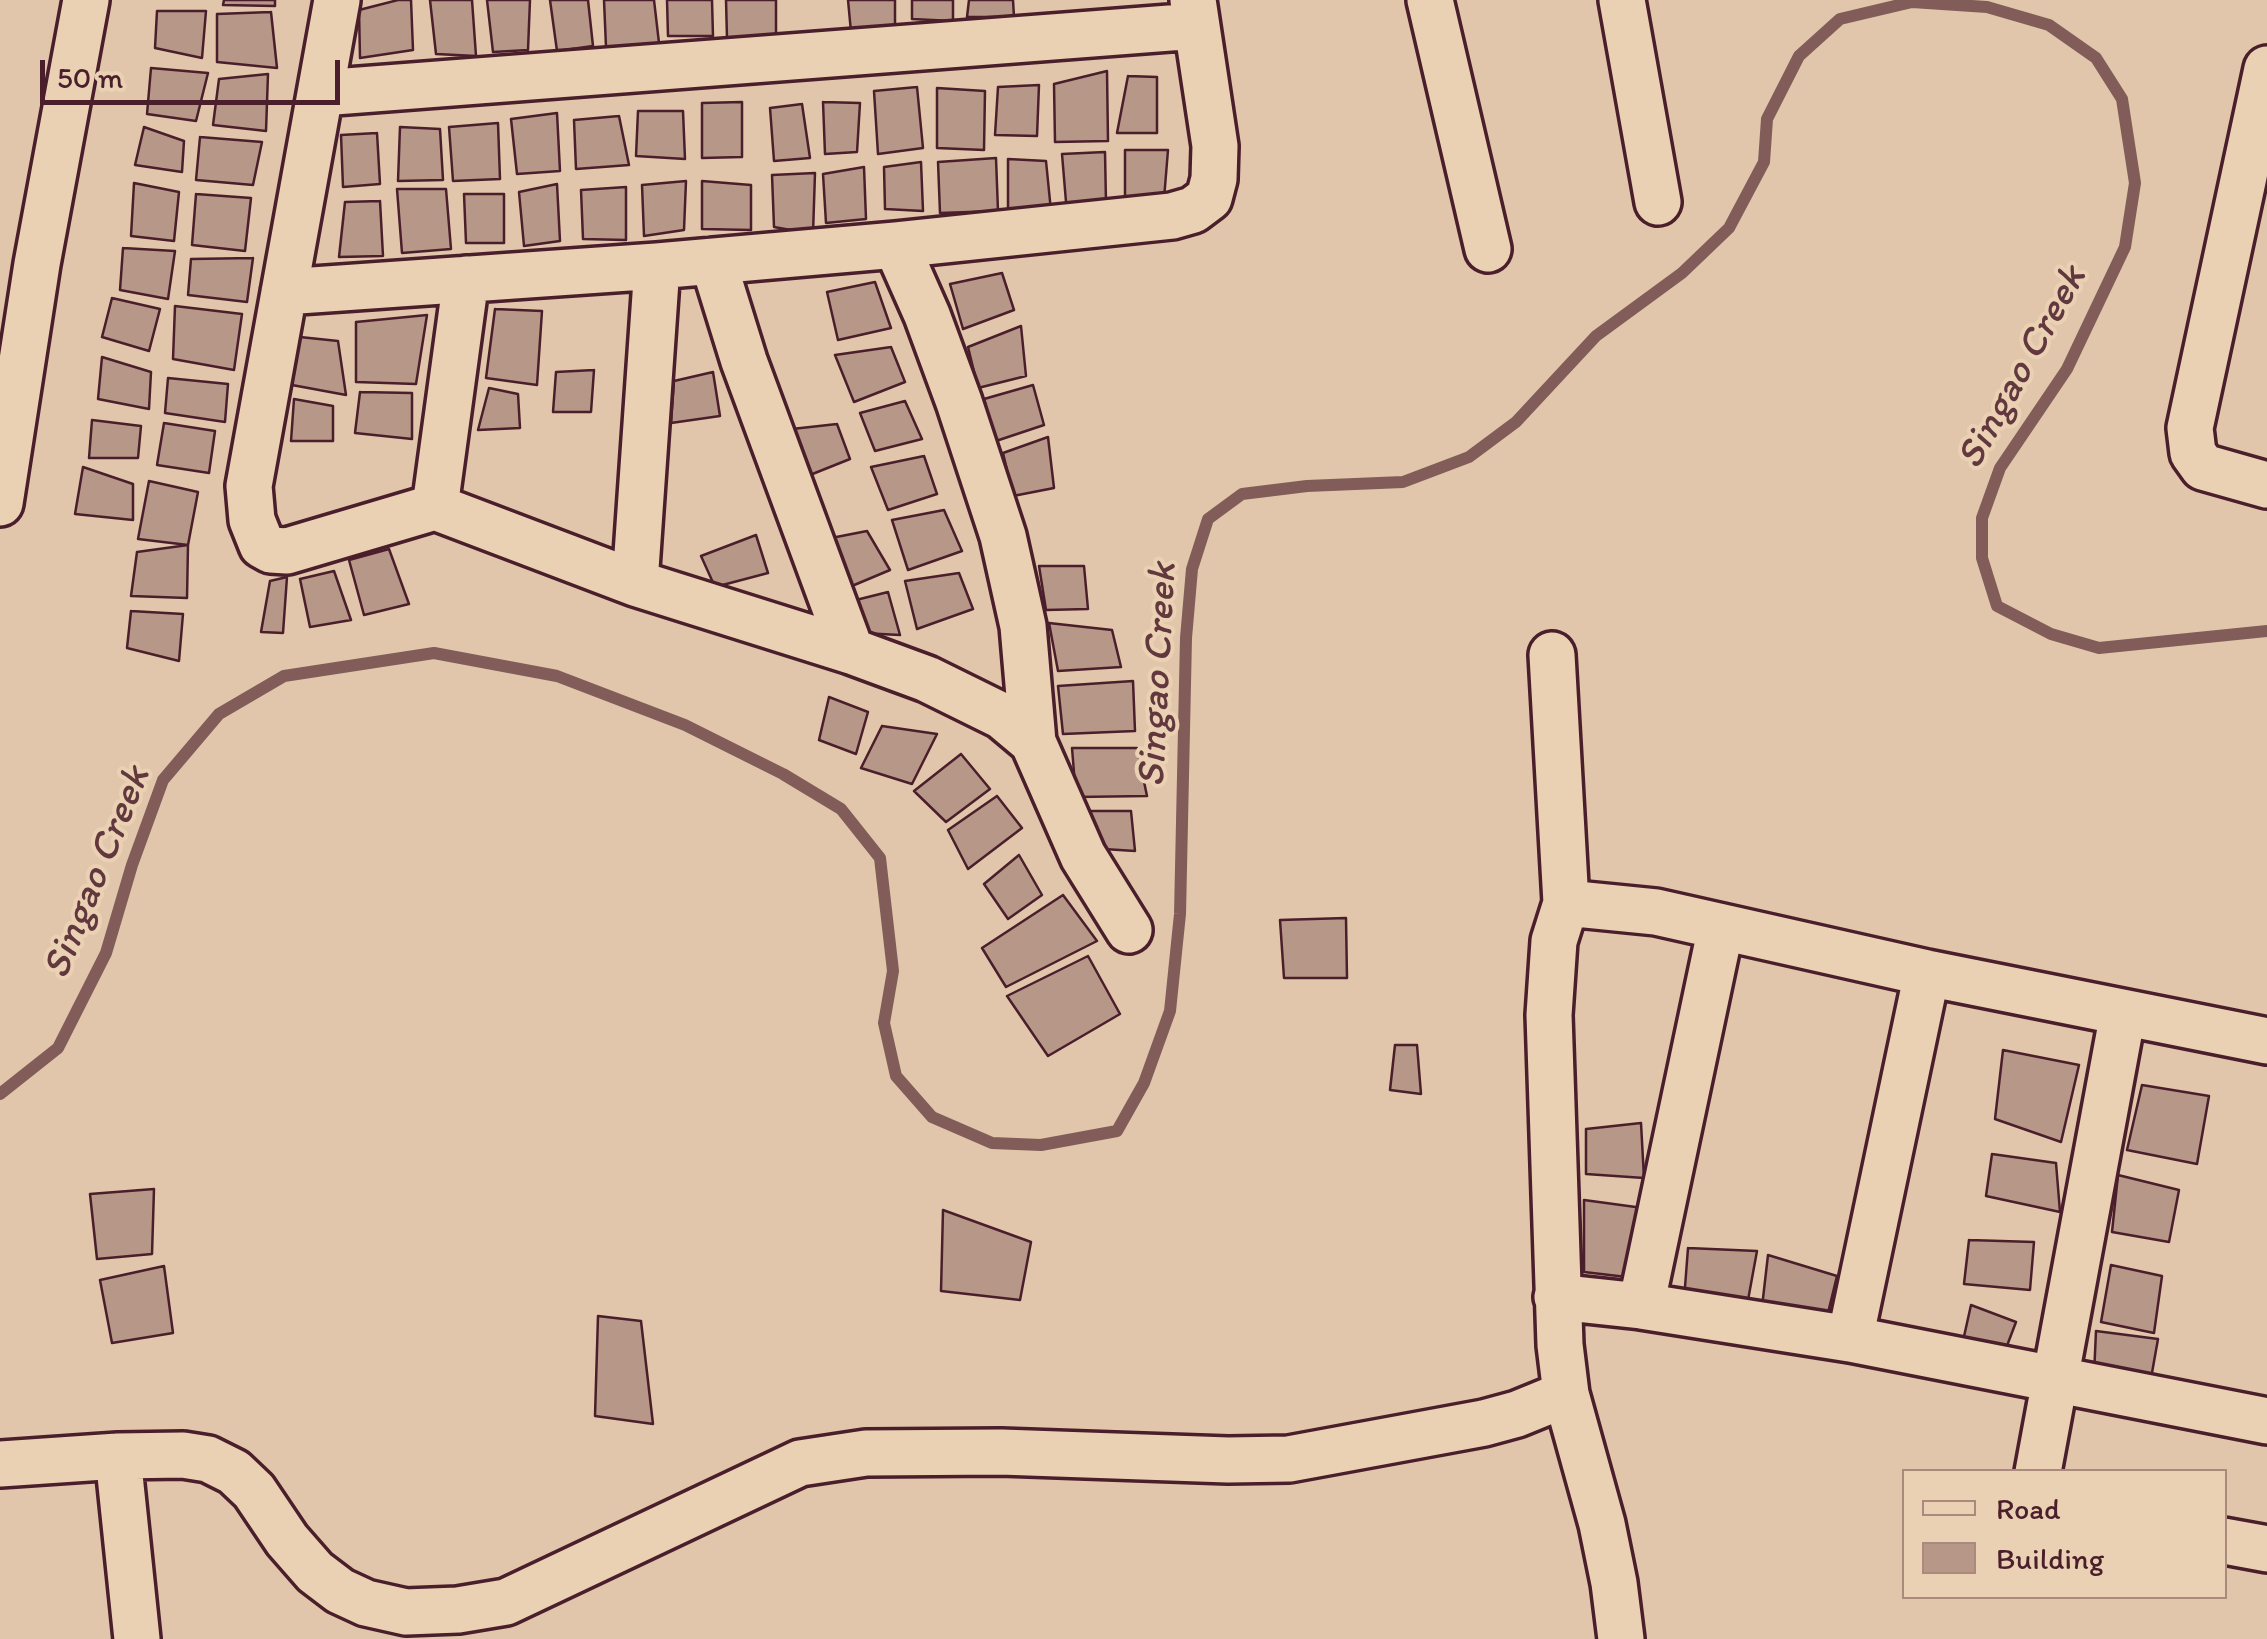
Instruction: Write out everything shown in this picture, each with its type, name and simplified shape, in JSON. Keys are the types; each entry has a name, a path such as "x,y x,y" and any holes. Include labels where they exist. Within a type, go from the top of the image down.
{"street":[{"path":"0,503 37,264 86,0"},
{"path":"337,0 249,486 257,539 271,550 287,551 435,507 635,582 851,651 970,698 1002,716 1033,742"},
{"path":"1430,0 1488,248"},
{"path":"1622,0 1658,202"},
{"path":"284,292 656,266 1172,216 1193,210 1210,198 1214,162 1195,13 322,93"},
{"path":"2267,69 2190,428 2193,453 2203,466 2267,485"},
{"path":"896,244 959,402 1003,536 1023,626 1033,742 1083,856 1129,930"},
{"path":"713,261 744,361 851,651"},
{"path":"635,582 656,266"},
{"path":"435,507 466,279"},
{"path":"1552,656 1566,903 1554,941 1549,1015 1557,1297 1566,1394 1602,1524 1620,1639"},
{"path":"1566,903 1656,912 1927,973 2267,1042"},
{"path":"1640,1306 1721,927"},
{"path":"1850,1340 1927,973"},
{"path":"2039,1469 2123,1013"},
{"path":"1557,1297 1640,1306 1850,1340 2266,1416"},
{"path":"0,1464 183,1455 221,1465 254,1490 287,1540 315,1572 340,1591 366,1603 406,1612 441,1611 506,1602 800,1463 866,1454 1001,1452 1289,1459 1484,1423 1566,1394"},
{"path":"118,1456 137,1639"},
{"path":"2227,1541 2267,1548"}],"building":[{"path":"224,0 275,0 275,6 223,5"},
{"path":"411,0 413,50 360,58 359,10"},
{"path":"430,0 472,0 476,56 436,54"},
{"path":"487,0 530,0 528,50 493,52"},
{"path":"550,0 588,0 593,46 557,51"},
{"path":"604,0 654,0 659,43 606,47"},
{"path":"667,0 712,0 713,36 668,36"},
{"path":"726,0 776,0 776,38 727,38"},
{"path":"848,0 895,0 895,31 851,32"},
{"path":"912,0 953,0 953,21 912,19"},
{"path":"969,0 1013,0 1014,17 967,17"},
{"path":"157,11 206,11 202,58 155,48"},
{"path":"271,12 277,68 217,62 217,14"},
{"path":"151,68 208,73 196,121 147,114"},
{"path":"1107,71 1108,141 1055,142 1054,84"},
{"path":"268,74 266,131 213,125 219,79"},
{"path":"1128,76 1157,77 1157,133 1117,133"},
{"path":"1039,85 1037,136 995,135 998,87"},
{"path":"917,87 923,148 878,154 874,91"},
{"path":"937,88 985,91 984,150 937,148"},
{"path":"742,102 742,157 702,158 702,103"},
{"path":"823,102 860,103 857,152 825,154"},
{"path":"802,104 810,158 774,161 770,108"},
{"path":"638,111 683,111 685,159 636,156"},
{"path":"557,113 560,171 517,174 511,119"},
{"path":"619,116 629,165 576,169 574,120"},
{"path":"498,123 500,179 453,181 449,127"},
{"path":"144,127 184,141 182,172 135,165"},
{"path":"400,127 440,129 443,180 398,181"},
{"path":"377,133 380,184 343,187 341,135"},
{"path":"200,137 262,142 253,185 196,180"},
{"path":"1125,150 1168,150 1164,199 1125,201"},
{"path":"1105,152 1106,203 1066,202 1062,154"},
{"path":"996,158 998,211 940,213 938,162"},
{"path":"1008,159 1046,161 1051,211 1008,209"},
{"path":"921,162 923,211 885,209 884,167"},
{"path":"864,167 866,219 826,223 823,174"},
{"path":"815,173 813,234 774,227 772,175"},
{"path":"686,181 684,230 644,236 642,185"},
{"path":"702,181 751,185 751,230 702,229"},
{"path":"134,183 179,192 174,241 131,236"},
{"path":"557,184 560,241 524,246 519,192"},
{"path":"626,187 626,240 583,239 581,190"},
{"path":"397,189 446,189 451,249 402,253"},
{"path":"196,194 251,198 245,251 192,245"},
{"path":"464,194 504,194 504,243 466,243"},
{"path":"380,201 383,256 339,257 345,202"},
{"path":"123,248 175,251 168,299 120,290"},
{"path":"253,258 247,302 188,295 191,259"},
{"path":"1002,273 1014,310 963,329 950,284"},
{"path":"875,282 891,328 838,340 827,292"},
{"path":"112,298 160,309 149,351 102,337"},
{"path":"175,306 242,314 234,370 173,359"},
{"path":"495,309 542,311 537,385 486,378"},
{"path":"427,315 416,384 356,382 356,322"},
{"path":"1021,326 1026,376 978,388 968,347"},
{"path":"300,337 338,341 346,395 292,385"},
{"path":"891,347 905,382 854,402 835,355"},
{"path":"102,357 151,372 149,409 98,399"},
{"path":"594,370 591,412 553,412 556,372"},
{"path":"713,372 720,416 671,423 674,381"},
{"path":"168,378 228,384 225,422 165,413"},
{"path":"1033,385 1044,425 996,441 984,399"},
{"path":"489,388 518,394 520,428 478,430"},
{"path":"360,392 412,393 412,439 355,433"},
{"path":"294,399 333,406 333,441 291,441"},
{"path":"905,401 922,439 875,451 860,413"},
{"path":"92,420 141,426 138,458 89,458"},
{"path":"164,423 215,431 209,473 157,465"},
{"path":"837,424 850,459 805,477 792,429"},
{"path":"1048,437 1054,488 1013,496 1003,453"},
{"path":"924,456 937,494 888,510 871,467"},
{"path":"83,467 133,484 133,520 75,514"},
{"path":"149,481 198,492 188,545 138,539"},
{"path":"944,510 962,551 908,570 892,520"},
{"path":"867,531 890,570 840,591 821,540"},
{"path":"756,535 768,573 715,587 701,556"},
{"path":"188,545 187,598 131,596 137,552"},
{"path":"389,549 409,604 364,615 349,560"},
{"path":"1039,566 1084,566 1088,609 1046,610"},
{"path":"334,571 351,620 310,627 300,579"},
{"path":"959,573 973,609 917,629 905,581"},
{"path":"287,577 283,633 261,632 270,581"},
{"path":"888,592 900,635 861,633 848,602"},
{"path":"131,611 183,614 179,661 127,648"},
{"path":"1049,623 1112,630 1121,667 1058,671"},
{"path":"1133,681 1135,731 1063,734 1058,686"},
{"path":"829,697 868,712 856,754 819,740"},
{"path":"882,726 937,734 912,784 861,768"},
{"path":"1072,748 1137,748 1147,796 1076,797"},
{"path":"961,754 990,789 946,822 914,791"},
{"path":"997,796 1022,828 968,869 948,830"},
{"path":"1084,811 1131,811 1135,851 1088,848"},
{"path":"1019,855 1042,895 1008,919 984,884"},
{"path":"1063,895 1097,941 1006,987 982,948"},
{"path":"1346,918 1347,978 1284,978 1280,920"},
{"path":"1088,956 1120,1014 1048,1056 1007,996"},
{"path":"1395,1045 1417,1045 1421,1094 1390,1090"},
{"path":"2003,1050 2079,1065 2061,1142 1995,1119"},
{"path":"2142,1085 2209,1096 2197,1164 2127,1150"},
{"path":"1641,1123 1644,1178 1586,1174 1586,1129"},
{"path":"1992,1154 2056,1163 2060,1212 1986,1196"},
{"path":"2118,1175 2179,1190 2169,1242 2112,1232"},
{"path":"154,1189 152,1254 97,1259 90,1194"},
{"path":"1584,1200 1643,1208 1635,1278 1584,1272"},
{"path":"943,1210 1031,1242 1020,1300 941,1291"},
{"path":"1969,1240 2034,1242 2030,1290 1964,1284"},
{"path":"1688,1248 1757,1251 1746,1311 1684,1300"},
{"path":"1768,1255 1837,1276 1827,1317 1762,1307"},
{"path":"2111,1265 2162,1276 2154,1333 2101,1322"},
{"path":"164,1266 173,1333 112,1343 100,1280"},
{"path":"1971,1305 2016,1322 2005,1351 1963,1341"},
{"path":"598,1316 641,1321 653,1424 595,1416"},
{"path":"2096,1331 2158,1339 2150,1384 2094,1375"}],"waterway":[{"name":"Singao Creek","path":"0,1094 58,1048 106,953 163,780 219,714 284,676 434,653 557,676 685,725 783,774 841,809 880,858 893,971 884,1023 896,1076 932,1117 992,1143 1041,1145 1117,1131 1144,1083 1170,1011 1180,914 1186,638 1192,569 1208,519 1242,494 1307,486 1403,482 1469,457 1516,422 1596,336 1682,273 1729,228 1764,162 1767,119 1799,56 1840,19 1912,2 1987,7 2049,25 2096,58 2122,99 2135,183 2125,247 2067,369 2000,468 1982,518 1982,558 1997,606 2051,634 2099,648 2267,631"}]}
